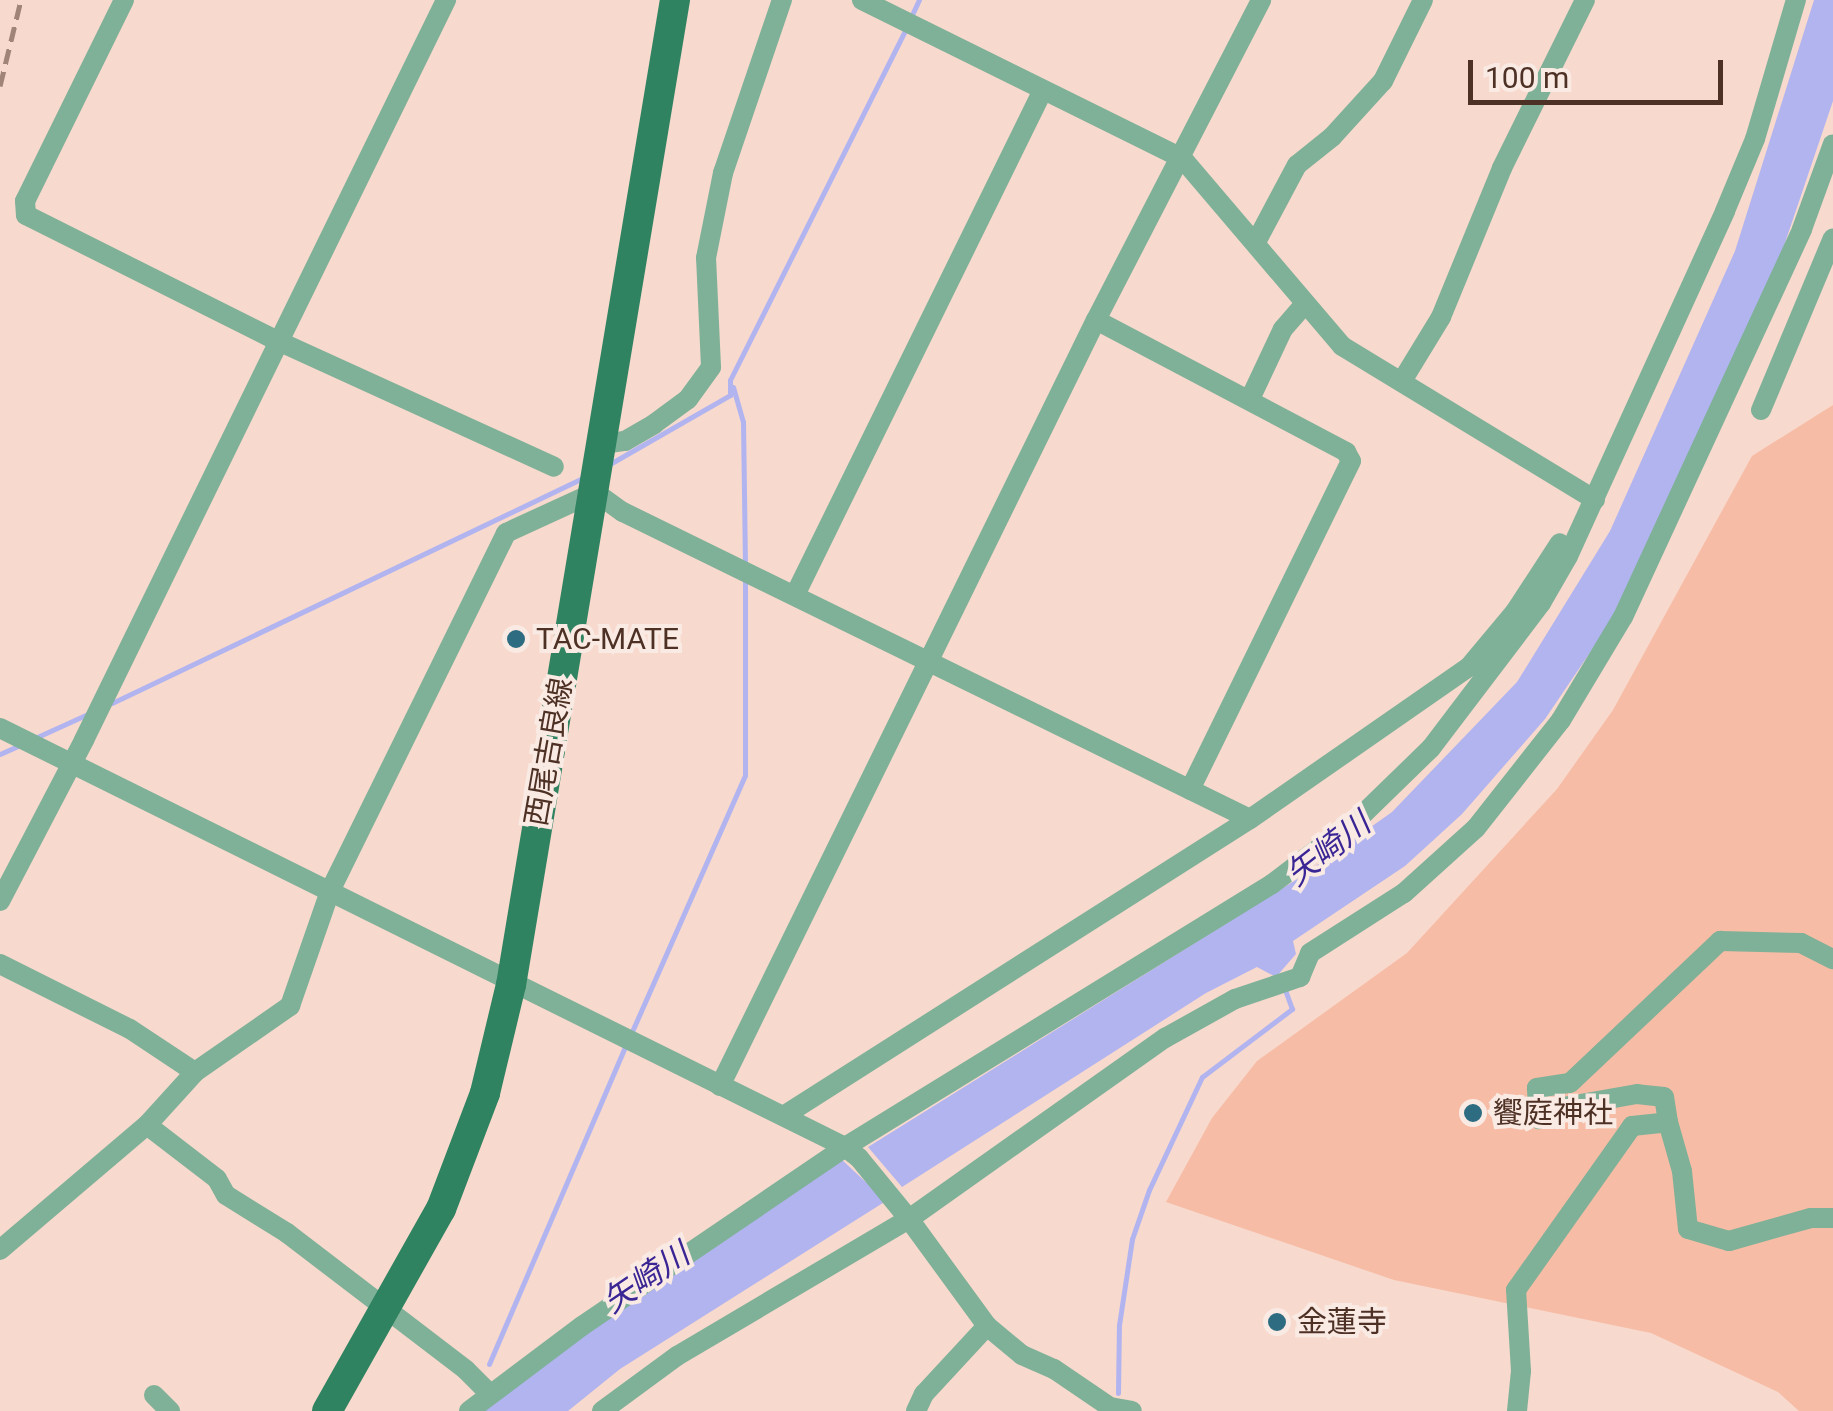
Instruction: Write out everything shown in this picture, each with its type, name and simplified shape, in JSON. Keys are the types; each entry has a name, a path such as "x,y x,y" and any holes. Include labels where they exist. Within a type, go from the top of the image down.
{"main road":[{"name":"西尾吉良線","path":"327,1411 388,1310 441,1209 479,1110 511,985 675,0"}],"street":[{"path":"124,0 24,201 26,215 278,341 554,467"},
{"path":"0,901 60,760 84,740 446,0"},
{"path":"602,448 625,441 688,399 711,367 706,258 722,173 782,0"},
{"path":"862,0 1182,158 1342,346 1589,496"},
{"path":"720,1086 1096,320 1261,0"},
{"path":"1256,242 1297,166 1332,138 1383,81 1423,0"},
{"path":"1402,380 1441,316 1502,168 1586,0"},
{"path":"469,1411 852,1152 1272,884 1360,818 1468,706 1542,603 1755,138 1796,0"},
{"path":"796,593 1043,90"},
{"path":"602,1411 678,1356 909,1219 1165,1038 1235,999 1300,977 1310,954 1404,893 1476,828 1560,720 1623,617 1802,229 1833,144"},
{"path":"1760,410 1833,238"},
{"path":"1250,399 1284,329 1304,305"},
{"path":"1096,320 1346,452 1351,461 1190,790"},
{"path":"0,1250 147,1124 195,1072 290,1006 330,891 506,533 595,492 624,512 796,593 1250,820"},
{"path":"785,1116 1250,820 1470,667 1556,552 1589,496"},
{"path":"3,730 852,1152 909,1219 987,1326 1022,1354 1054,1369 1110,1407 1132,1411"},
{"path":"1833,959 1802,943 1720,941 1570,1083 1537,1088 1540,1119 1563,1107 1637,1094 1664,1098 1682,1171 1688,1230 1729,1241 1811,1218 1833,1218"},
{"path":"0,964 130,1029 195,1072"},
{"path":"1517,1411 1520,1371 1516,1290 1632,1126 1668,1122"},
{"path":"147,1124 217,1179 226,1195 286,1233 388,1310 489,1394"},
{"path":"916,1411 924,1394 987,1326"},
{"path":"154,1394 170,1411"}],"shaded area":[{"path":"1833,405 1833,1411 1799,1411 1778,1392 1651,1333 1394,1280 1166,1202 1212,1118 1257,1061 1407,953 1557,789 1613,710 1752,456"}],"water":[{"path":"1814,0 1833,0 1833,101 1765,302 1608,626 1545,719 1462,814 1405,866 1293,941 1296,954 1276,977 1257,967 1206,993 902,1187 868,1147 1299,878 1392,812 1517,682 1610,531 1735,251"},
{"path":"840,1158 886,1201 620,1369 568,1411 481,1411 525,1375"}],"waterway":[{"path":"910,19 919,0"},
{"path":"608,465 730,395 730,380 906,29"},
{"path":"733,387 743,422 745,565"},
{"path":"112,703 585,477"},
{"path":"630,1036 745,775 745,581"},
{"path":"35,738 88,714"},
{"path":"0,754 20,745"},
{"path":"1118,1393 1119,1325 1132,1239 1149,1190 1202,1077 1292,1009 1284,987"},
{"path":"489,1364 625,1046"}],"railway":[{"path":"0,86 21,0"}],"place":[{"name":"TAC-MATE","path":"516,639"},
{"name":"饗庭神社","path":"1473,1113"},
{"name":"金蓮寺","path":"1277,1322"}],"water label":[{"name":"矢崎川","path":"1328,849"},
{"name":"矢崎川","path":"646,1278"}]}
